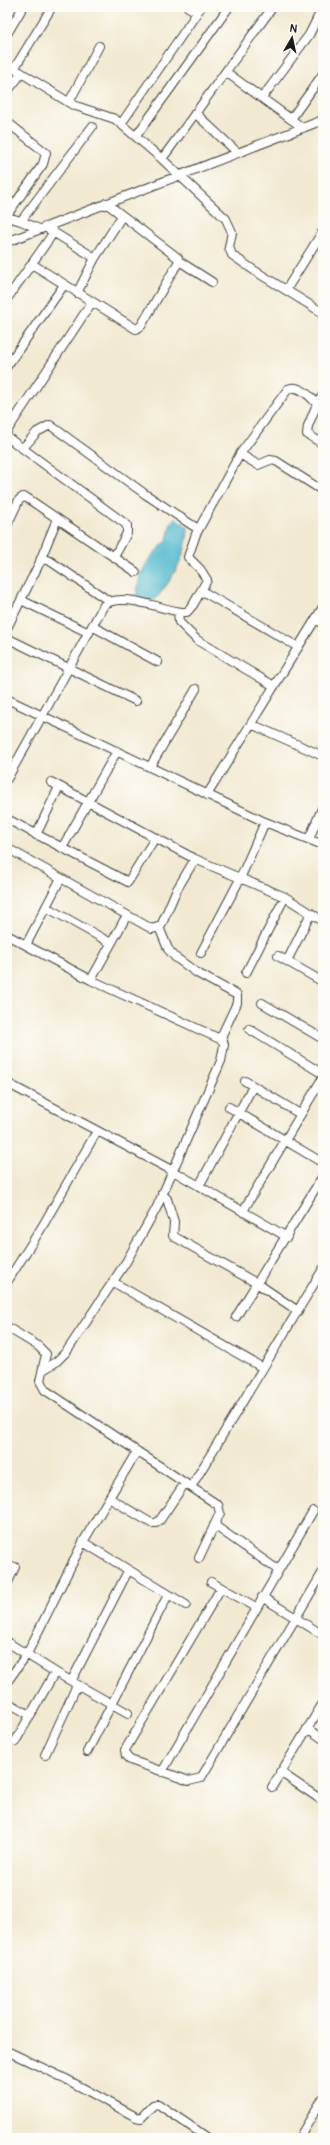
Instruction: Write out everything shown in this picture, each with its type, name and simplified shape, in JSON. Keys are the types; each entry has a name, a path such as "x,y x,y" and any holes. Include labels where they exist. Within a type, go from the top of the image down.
{"street":[{"path":"7,34 23,7"},
{"path":"7,92 52,7"},
{"path":"121,124 199,10 188,7"},
{"path":"136,136 229,7"},
{"path":"262,98 309,35 322,7"},
{"path":"162,159 272,8"},
{"path":"69,102 99,46"},
{"path":"7,64 80,108 110,116 121,124 181,176 230,225 232,232 229,252 255,271 323,313"},
{"path":"226,72 303,128"},
{"path":"291,119 323,74"},
{"path":"195,113 238,154"},
{"path":"7,242 323,120"},
{"path":"7,122 47,155 43,164 7,216 54,232 95,258"},
{"path":"21,220 92,127"},
{"path":"106,203 178,258 178,261 212,282"},
{"path":"77,293 95,258 122,216"},
{"path":"286,290 323,231"},
{"path":"7,299 54,232"},
{"path":"32,264 133,328 138,329 178,261"},
{"path":"7,366 64,285"},
{"path":"7,431 92,302"},
{"path":"40,561 46,559 50,561 109,601 129,601 178,612 187,612 194,605 206,584 206,576 188,557 198,529 240,454 288,388 294,386 299,388 317,404"},
{"path":"323,395 317,404 308,426 307,434 323,444"},
{"path":"23,448 37,432 50,425 140,490 198,529"},
{"path":"7,437 127,525 127,533 114,556"},
{"path":"240,454 258,465 270,460 276,461 323,491"},
{"path":"7,525 23,497 27,498 136,572"},
{"path":"7,628 40,561 57,519"},
{"path":"202,591 298,647"},
{"path":"21,600 158,662"},
{"path":"7,779 67,668 104,605 109,601"},
{"path":"207,795 298,647 319,622 323,607"},
{"path":"178,612 180,622 197,640 274,686"},
{"path":"7,638 136,701"},
{"path":"150,767 196,689"},
{"path":"7,699 265,822 323,845"},
{"path":"250,724 323,756"},
{"path":"62,848 117,751"},
{"path":"51,782 195,859 240,879 285,896 323,921"},
{"path":"36,835 59,787"},
{"path":"309,839 323,806"},
{"path":"7,820 128,882 155,838"},
{"path":"201,953 240,879 265,822"},
{"path":"7,848 152,929 159,927 176,892 195,859"},
{"path":"26,945 61,878"},
{"path":"246,974 285,896"},
{"path":"46,907 112,944"},
{"path":"287,961 311,913"},
{"path":"91,980 127,915"},
{"path":"43,1370 56,1362 67,1351 113,1282 152,1215 221,1061 224,1045 222,1038 237,1003 237,995 197,973 175,957 168,949 159,927"},
{"path":"7,935 91,980 217,1039 222,1038"},
{"path":"278,956 323,982"},
{"path":"262,1003 323,1039"},
{"path":"243,1211 323,1075 249,1030"},
{"path":"245,1081 300,1114"},
{"path":"7,1083 172,1170 287,1237"},
{"path":"199,1186 253,1086"},
{"path":"229,1106 323,1163"},
{"path":"7,1282 42,1227 97,1131"},
{"path":"236,1317 287,1237 323,1176"},
{"path":"162,1193 167,1199 174,1222 174,1236 258,1284 298,1310"},
{"path":"110,1498 151,1523 156,1523 160,1520 188,1485 323,1269"},
{"path":"113,1282 262,1368"},
{"path":"7,1327 43,1350 46,1354 46,1360 40,1381 45,1390 218,1505 220,1513 199,1558"},
{"path":"7,1682 27,1654 83,1542 137,1451"},
{"path":"162,1772 256,1607 313,1511"},
{"path":"214,1525 278,1570"},
{"path":"83,1542 128,1571 186,1605"},
{"path":"7,1584 14,1567"},
{"path":"45,1755 74,1682 128,1571"},
{"path":"221,1588 125,1750 126,1756 130,1760 189,1781 201,1778 323,1572"},
{"path":"211,1582 256,1607"},
{"path":"87,1752 168,1595"},
{"path":"262,1597 323,1635"},
{"path":"7,1642 54,1672 128,1713"},
{"path":"15,1742 54,1672"},
{"path":"7,1702 30,1715"},
{"path":"272,1787 323,1703"},
{"path":"307,1728 323,1739"},
{"path":"280,1772 323,1800"},
{"path":"7,2051 66,2079 136,2117 141,2118 153,2105 158,2104 208,2138"},
{"path":"299,2138 323,2098"}],"water":[{"path":"175,518 188,527 182,556 174,574 156,599 146,602 136,596 140,575 149,559 167,540 171,522"}]}
